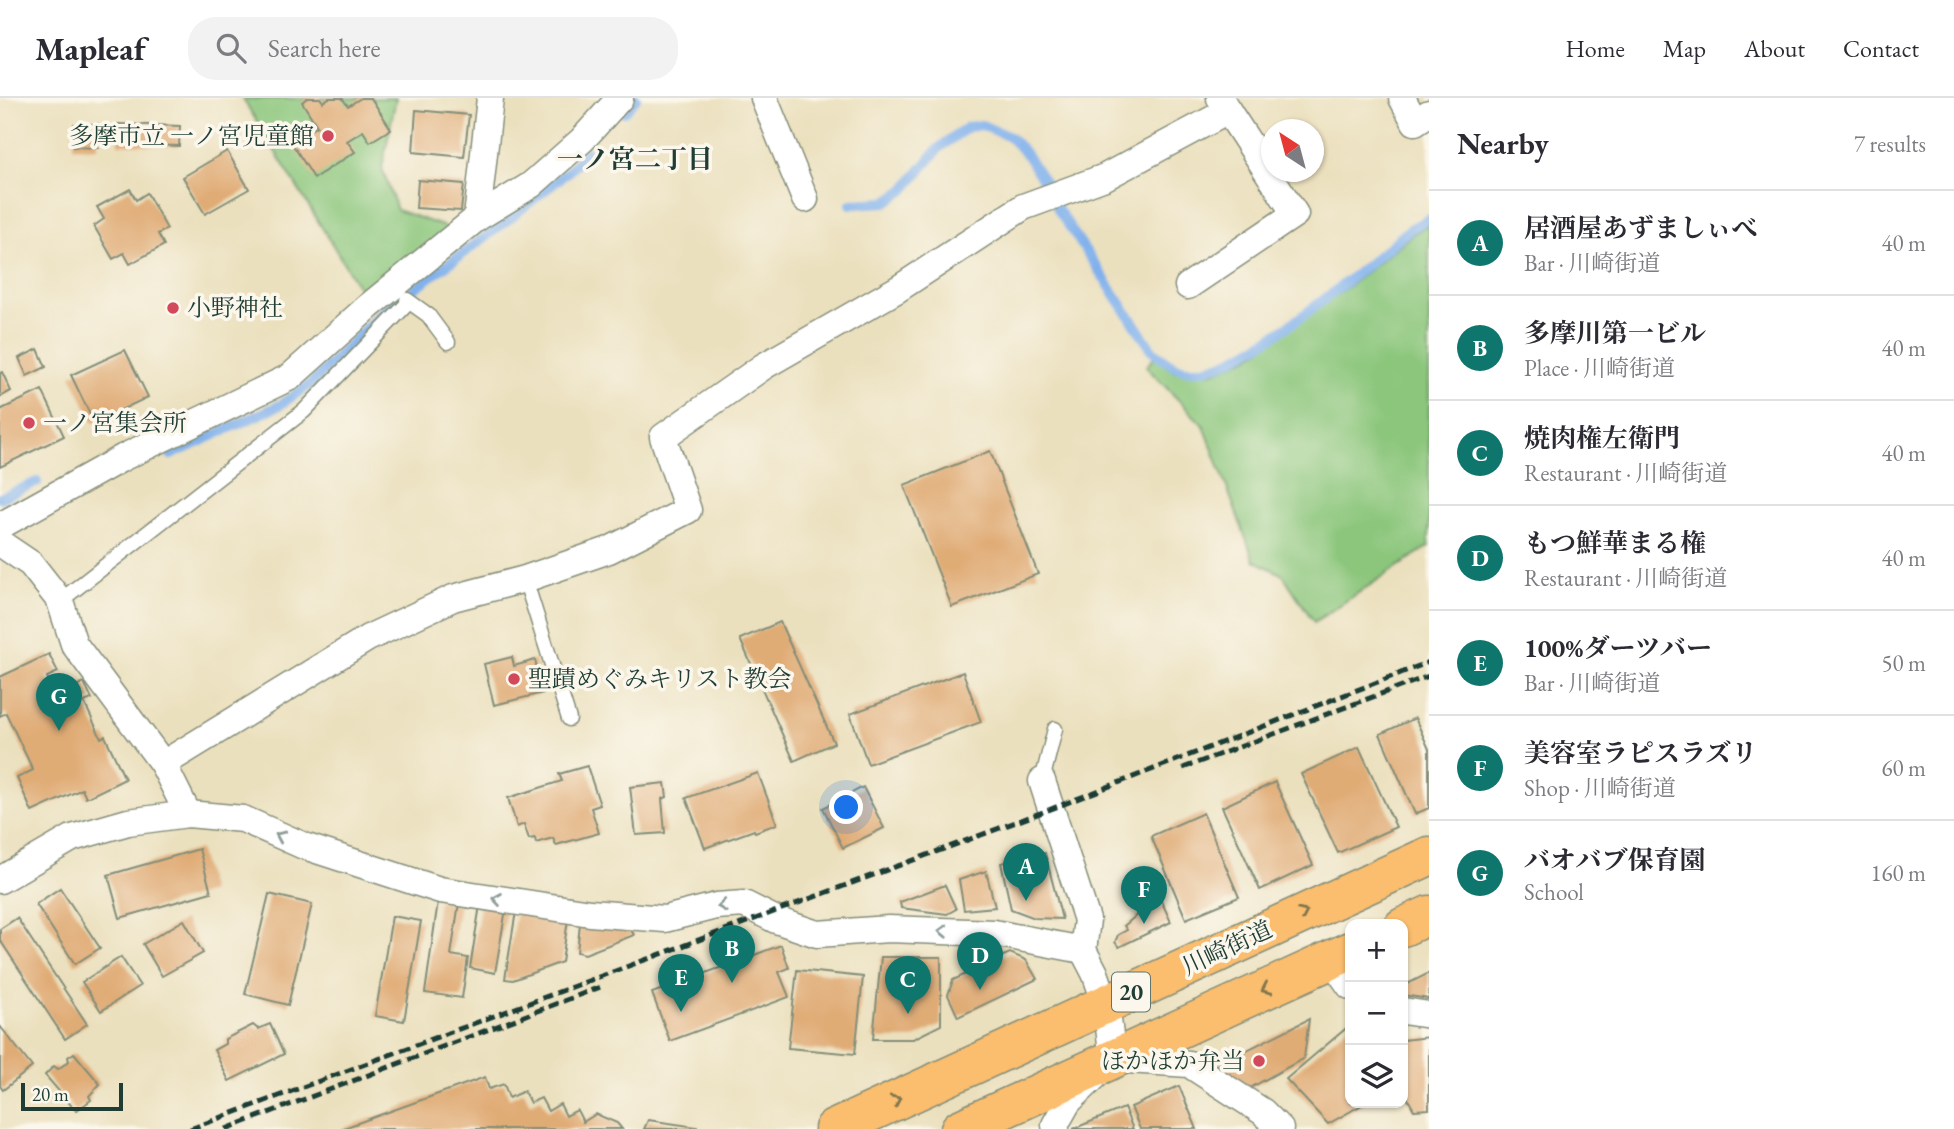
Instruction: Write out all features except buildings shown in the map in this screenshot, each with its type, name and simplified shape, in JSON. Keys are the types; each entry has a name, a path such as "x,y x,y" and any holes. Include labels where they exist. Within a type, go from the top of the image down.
{"main road":[{"name":"川崎街道","path":"834,1129 1429,856"},
{"path":"1408,925 1429,915"},
{"name":"20","path":"960,1129 1113,1059 1344,965"}],"street":[{"path":"477,218 490,98"},
{"path":"0,526 124,457 290,377 402,293 477,218 531,185 582,141 620,98"},
{"path":"764,98 805,199"},
{"path":"1402,98 1415,122 1429,113"},
{"path":"163,764 368,638 453,598 525,579 609,550 688,510 663,437 764,366 898,289 1023,207 1105,177 1224,105 1295,214 1188,286"},
{"path":"0,543 31,564 60,601 74,644 163,764 188,814"},
{"path":"1042,781 1087,920 1083,950 1106,1004 1113,1059"},
{"path":"0,880 72,838 128,822 188,814 243,819 304,846 440,890 590,913 665,919 716,906 744,904 776,920 817,934 889,929 994,933 1083,950"},
{"path":"1408,1012 1429,1015"},
{"path":"1056,1129 1055,1125 1068,1102 1113,1059 1189,1064 1263,1112 1280,1129"}],"lane":[{"path":"60,601 304,411 402,293 428,315 448,342"},
{"path":"525,579 569,719"},
{"path":"1042,781 1055,729"}],"green space":[{"path":"396,98 382,168 397,210 451,229 361,291 243,99"},
{"path":"1429,225 1429,546 1314,622 1283,575 1254,560 1204,426 1146,367 1154,357 1172,370 1192,374 1213,372 1249,357 1349,286 1414,233"}],"waterway":[{"path":"624,112 636,98"},
{"path":"851,204 886,202 904,190 939,148 968,127 982,125 1010,137 1026,154 1059,211 1152,350 1172,364 1188,370 1217,365 1245,353 1275,335 1412,228 1429,219"},
{"path":"171,455 280,405 312,383 381,313 492,232 569,171 587,152"},
{"path":"0,498 37,482"}],"railway":[{"path":"190,1129 1051,809 1429,662"},
{"path":"1183,768 1429,676"},
{"path":"226,1129 603,986"}],"place":[{"name":"多摩市立 一ノ宮児童館","path":"328,136"},
{"name":"小野神社","path":"173,308"},
{"name":"一ノ宮集会所","path":"29,423"},
{"name":"聖蹟めぐみキリスト教会","path":"514,679"},
{"name":"バオバブ保育園","path":"59,731"},
{"name":"居酒屋あずましぃべ","path":"1026,901"},
{"name":"美容室ラピスラズリ","path":"1144,924"},
{"name":"多摩川第一ビル","path":"732,983"},
{"name":"もつ鮮華まる権","path":"980,990"},
{"name":"100%ダーツバー","path":"681,1012"},
{"name":"焼肉権左衛門","path":"908,1014"},
{"name":"ほかほか弁当","path":"1259,1061"}],"district":[{"name":"一ノ宮二丁目","path":"635,159"}]}
